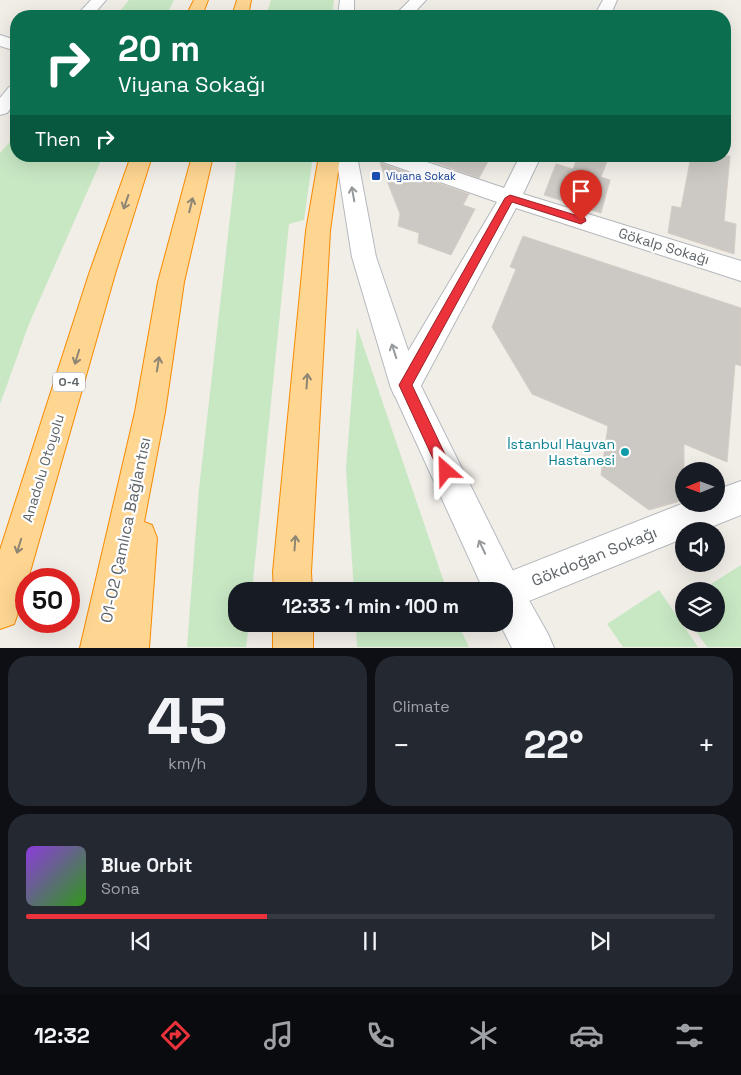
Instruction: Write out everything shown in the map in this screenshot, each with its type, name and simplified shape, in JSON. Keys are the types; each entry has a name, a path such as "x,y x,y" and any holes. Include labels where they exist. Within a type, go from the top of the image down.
{"highway":[{"name":"Anadolu Otoyolu","path":"0,610 102,274 140,162"},
{"path":"129,648 150,412 171,282 201,162"},
{"path":"293,582 318,231 329,162"},
{"name":"O1-O2 Çamlıca Bağlantısı","path":"100,648 150,412"},
{"path":"293,632 293,648"}],"street":[{"path":"89,10 98,0"},
{"path":"408,10 419,0"},
{"path":"0,109 10,98"},
{"path":"347,162 364,257 405,385 498,582"},
{"name":"Gökalp Sokağı","path":"405,162 510,198 741,270"},
{"path":"405,385 510,198 528,162"},
{"name":"Gökdoğan Sokağı","path":"513,588 741,498"},
{"path":"513,610 534,648"}],"green space":[{"path":"129,0 174,0 169,10 121,10"},
{"path":"271,0 334,0 333,10 268,10"},
{"path":"10,142 10,162 100,162 29,324 0,404 0,153"},
{"path":"236,162 312,162 304,220 289,224 253,582 228,582 228,632 248,632 246,647 187,647 199,489"},
{"path":"357,327 444,582 353,582 346,469"},
{"path":"741,565 741,647 707,647 697,632 725,632 725,582 714,582"},
{"path":"659,590 675,613 675,632 688,632 698,647 623,647 607,624"},
{"path":"356,632 462,632 469,647 357,647"}],"building":[{"path":"433,162 488,162 479,178"},
{"path":"576,162 607,162 601,177 610,180 601,213 544,195 556,164 573,169"},
{"path":"690,162 729,162 724,221 736,224 734,254 668,233 672,206 681,208"},
{"path":"380,163 469,194 463,205 475,209 451,255 418,243 419,233 398,226 400,214"},
{"path":"523,236 741,308 741,366 735,364 727,462 684,444 684,462 675,462 675,503 649,510 601,475 608,426 532,394 492,327 516,269 510,267"}],"place":[{"name":"Viyana Sokak","path":"376,176"},
{"name":"İstanbul Hayvan Hastanesi","path":"625,452"}],"route":[{"path":"446,471 405,385 510,198 581,221"}]}
